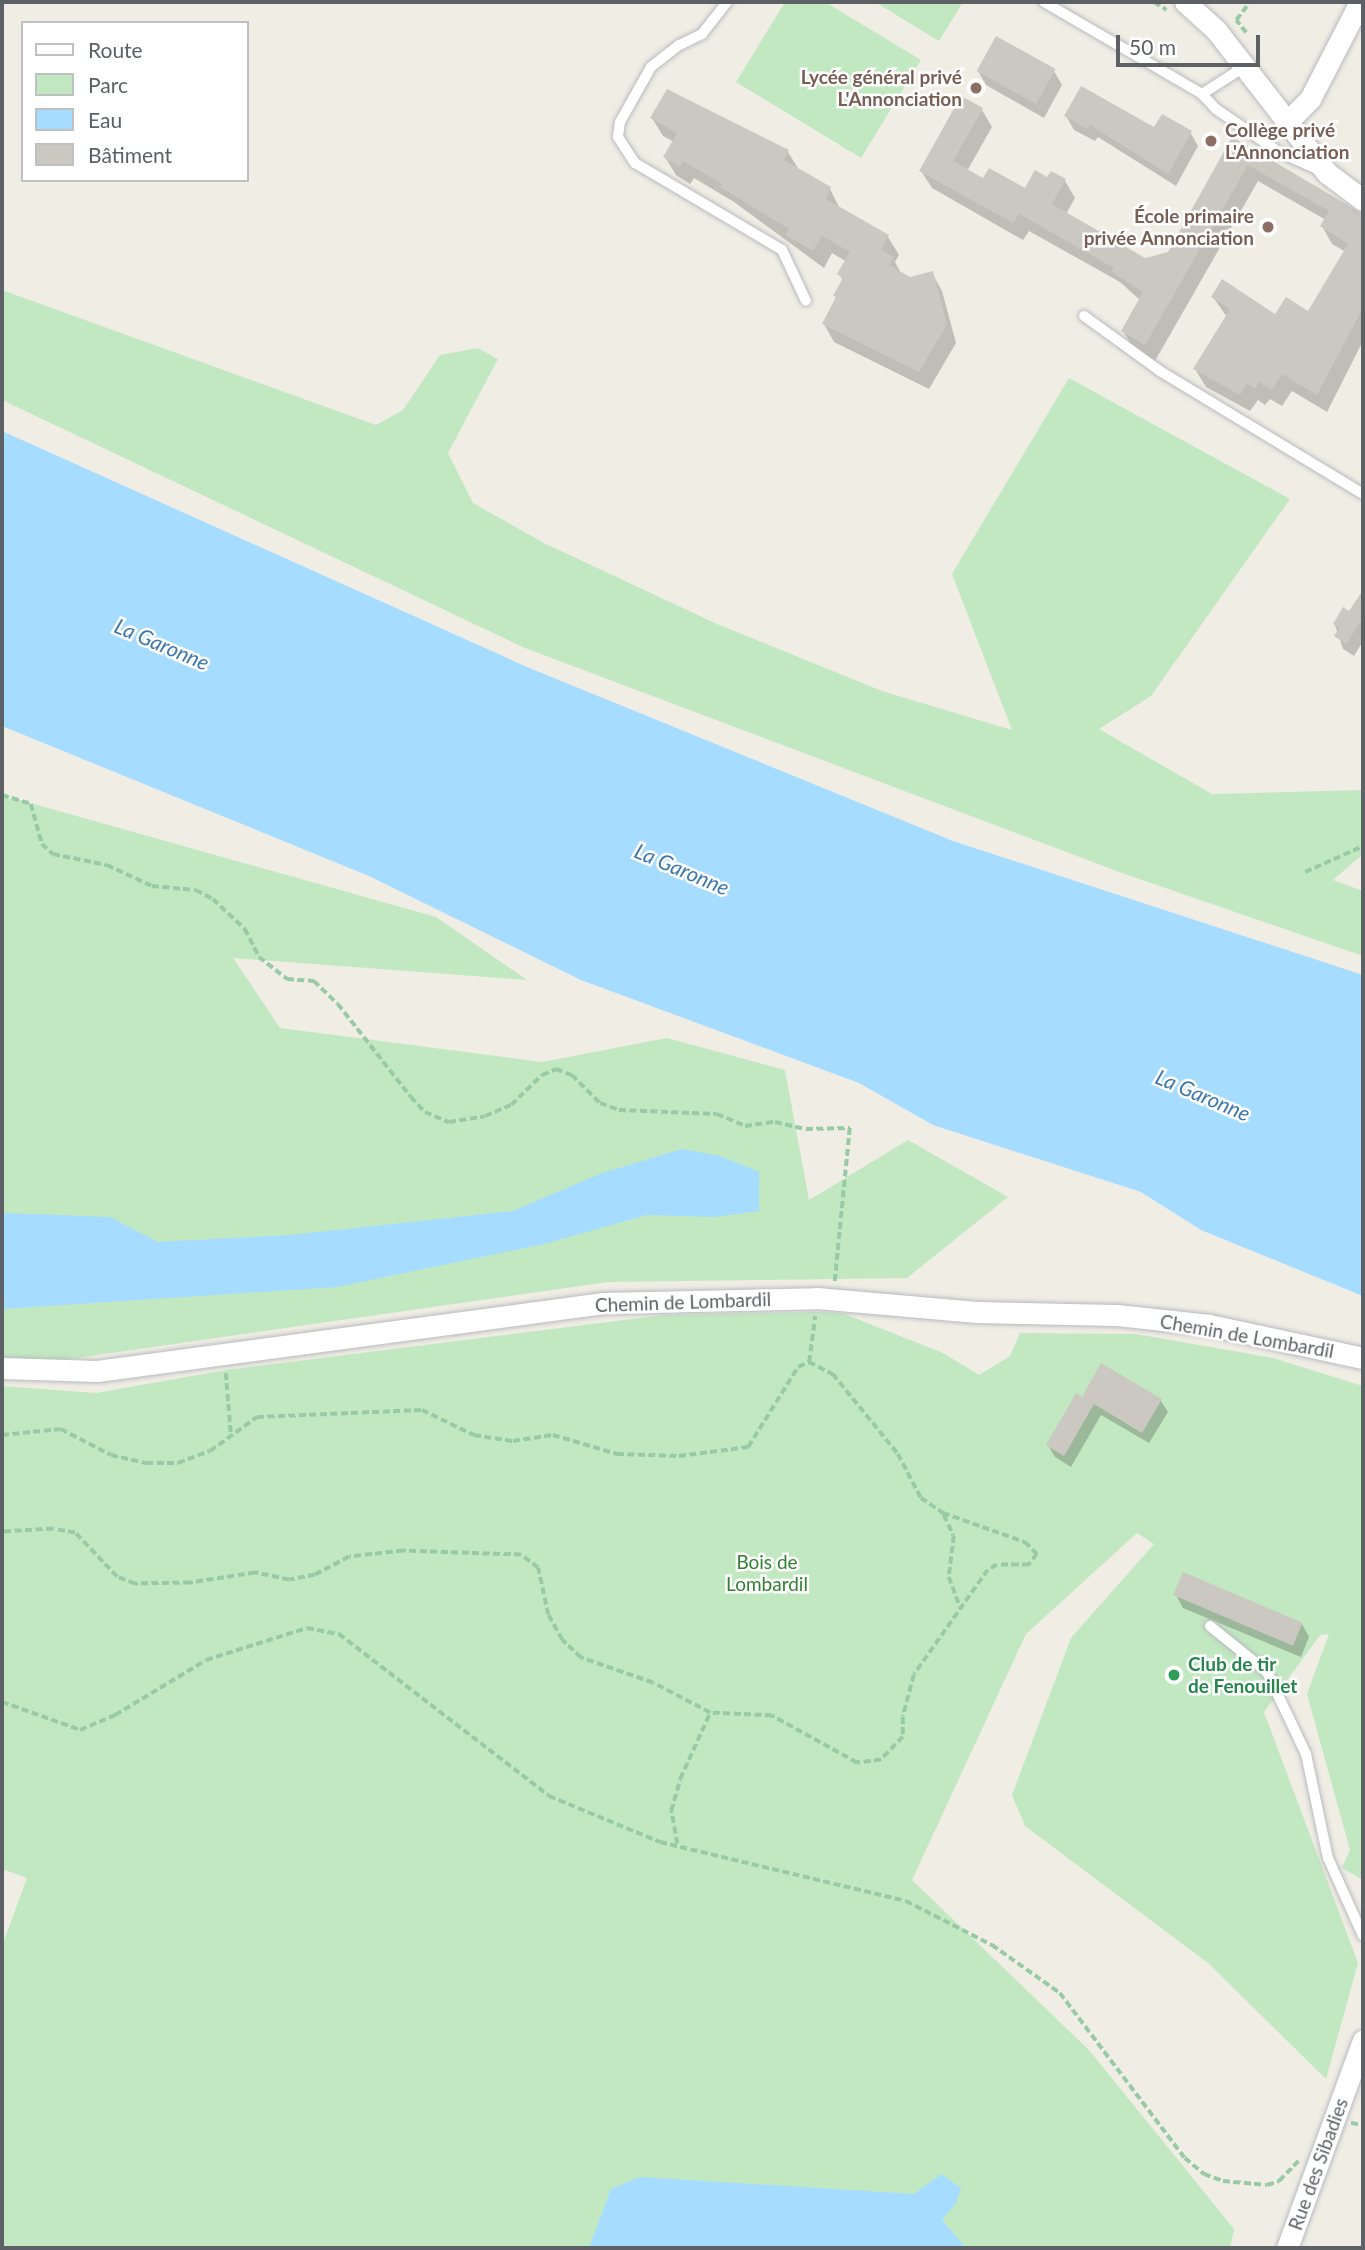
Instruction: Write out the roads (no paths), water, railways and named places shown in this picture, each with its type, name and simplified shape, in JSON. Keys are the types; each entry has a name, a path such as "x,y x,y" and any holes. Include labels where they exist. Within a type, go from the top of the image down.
{"street":[{"path":"1185,2 1216,30 1327,173 1363,200"},
{"path":"1286,122 1310,99 1360,2"},
{"name":"Chemin de Lombardil","path":"2,1368 97,1371 224,1357 603,1303 825,1298 976,1312 1117,1315 1196,1323 1363,1358"},
{"name":"Rue des Sibadies","path":"1287,2248 1321,2162 1363,2040"}],"lane":[{"path":"727,2 702,34 679,45 651,67 620,122 618,137 635,163 782,250 806,301"},
{"path":"1044,2 1202,94 1216,110 1279,152 1310,170 1327,173"},
{"path":"1202,94 1244,67"},
{"path":"1084,316 1160,371 1363,494"},
{"path":"1210,1626 1267,1672 1306,1754 1328,1858 1363,1936"}],"water":[{"name":"La Garonne","path":"2,431 527,667 953,841 1363,975 1363,1296 1201,1230 1141,1192 933,1125 859,1083 581,980 369,876 2,726"},
{"path":"682,1149 720,1156 759,1172 759,1211 714,1217 647,1215 544,1244 337,1287 2,1309 2,1213 110,1217 158,1242 291,1235 513,1211 602,1173"},
{"path":"941,2174 961,2188 956,2203 942,2220 966,2248 589,2248 611,2189 640,2177 914,2194"}],"place":[{"name":"Lycée général privé L'Annonciation","path":"976,88"},
{"name":"Collège privé L'Annonciation","path":"1211,141"},
{"name":"École primaire privée Annonciation","path":"1268,227"},
{"name":"Club de tir de Fenouillet","path":"1174,1675"}],"park label":[{"name":"Bois de Lombardil","path":"767,1573"}]}
